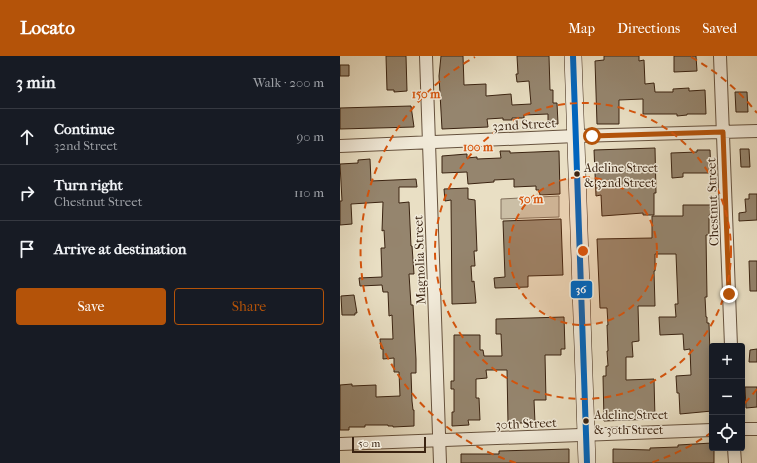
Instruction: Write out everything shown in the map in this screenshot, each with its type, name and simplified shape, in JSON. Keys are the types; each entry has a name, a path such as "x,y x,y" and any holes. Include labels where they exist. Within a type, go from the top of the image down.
{"main road":[{"path":"574,56 587,463"}],"street":[{"name":"Magnolia Street","path":"426,56 440,463"},
{"name":"Chestnut Street","path":"720,56 731,343"},
{"name":"32nd Street","path":"340,146 576,136 757,131"},
{"path":"745,429 757,429"},
{"name":"30th Street","path":"340,444 709,430"},
{"path":"734,451 735,463"}],"shaded area":[{"path":"559,196 559,217 501,219 501,199"}],"building":[{"path":"386,56 406,56 407,91 394,92 394,90 387,90"},
{"path":"441,56 463,56 464,85 486,84 486,96 511,94 512,105 531,104 529,81 517,82 517,56 549,56 550,90 553,90 553,103 557,103 558,124 548,125 548,114 524,115 524,118 512,118 512,120 503,120 503,118 487,119 488,127 442,129 439,76"},
{"path":"604,56 639,56 639,61 644,60 645,84 654,83 655,92 673,92 673,89 689,88 689,91 705,90 706,114 687,114 677,116 677,114 643,114 643,99 619,100 619,124 597,124 595,61 604,60"},
{"path":"674,56 696,56 697,71 674,72"},
{"path":"340,65 349,65 349,76 340,76"},
{"path":"735,92 747,92 748,112 736,112"},
{"path":"411,106 414,127 340,129 340,108"},
{"path":"655,148 656,193 654,193 654,215 643,215 643,213 602,216 601,195 596,196 594,150"},
{"path":"740,149 749,149 750,167 741,167"},
{"path":"697,150 710,150 711,173 683,173 683,177 672,178 671,153 697,152"},
{"path":"500,151 510,151 510,153 559,151 560,194 540,195 539,190 536,190 536,186 514,187 514,179 468,184 467,172 442,173 442,156 467,154 467,158 501,158"},
{"path":"370,159 371,181 416,179 417,187 399,187 399,203 409,202 414,274 409,274 411,305 413,305 416,359 416,373 411,373 414,426 393,427 388,425 365,425 365,427 349,427 349,430 340,430 340,385 376,385 376,397 400,396 399,372 394,372 394,358 383,359 383,349 381,349 380,339 393,339 392,315 389,316 388,292 383,292 382,285 360,286 359,278 382,277 381,248 385,248 384,230 382,231 383,202 351,204 352,224 340,225 340,201 342,201 340,164 358,163 358,160"},
{"path":"468,188 468,199 475,200 477,251 474,251 475,266 471,266 476,303 452,304 451,200 445,201 444,189"},
{"path":"749,194 757,194 757,220 739,221 739,213 746,212 745,199 749,199"},
{"path":"683,205 711,205 711,215 709,215 709,235 706,235 707,297 705,297 706,317 707,323 709,323 709,411 680,414 679,393 677,393 676,376 691,375 690,349 684,350 683,334 660,335 659,317 676,317 675,304 678,304 676,254 655,254 655,306 638,306 639,341 632,342 633,357 626,357 626,380 654,379 655,419 604,421 603,376 606,376 606,366 608,366 608,325 607,308 600,308 597,239 652,238 652,216 683,216"},
{"path":"561,219 563,275 528,276 528,287 495,288 494,278 505,277 503,221"},
{"path":"749,261 757,261 757,291 750,291"},
{"path":"354,295 357,313 355,313 355,315 342,315 341,296"},
{"path":"564,317 565,349 561,349 561,355 545,355 546,400 534,400 535,423 508,423 507,370 486,370 487,378 476,379 476,398 479,398 480,420 468,420 469,425 452,426 452,412 454,412 454,389 451,389 451,381 454,381 454,335 480,335 480,350 483,350 484,356 502,356 501,334 496,334 496,319"},
{"path":"757,349 757,362 749,362 750,350"},
{"path":"745,387 757,387 757,407 746,408"},
{"path":"709,443 709,451 714,451 714,463 613,463 613,449 650,450 650,448 678,447 678,445"},
{"path":"569,449 569,463 461,463 461,454 499,454 499,451"}],"transit line":[{"name":"36","path":"573,56 587,463"}],"place":[{"name":"Adeline Street & 32nd Street","path":"577,174"},
{"name":"Adeline Street & 30th Street","path":"586,421"}],"route":[{"path":"592,136 723,132 729,294"}]}
